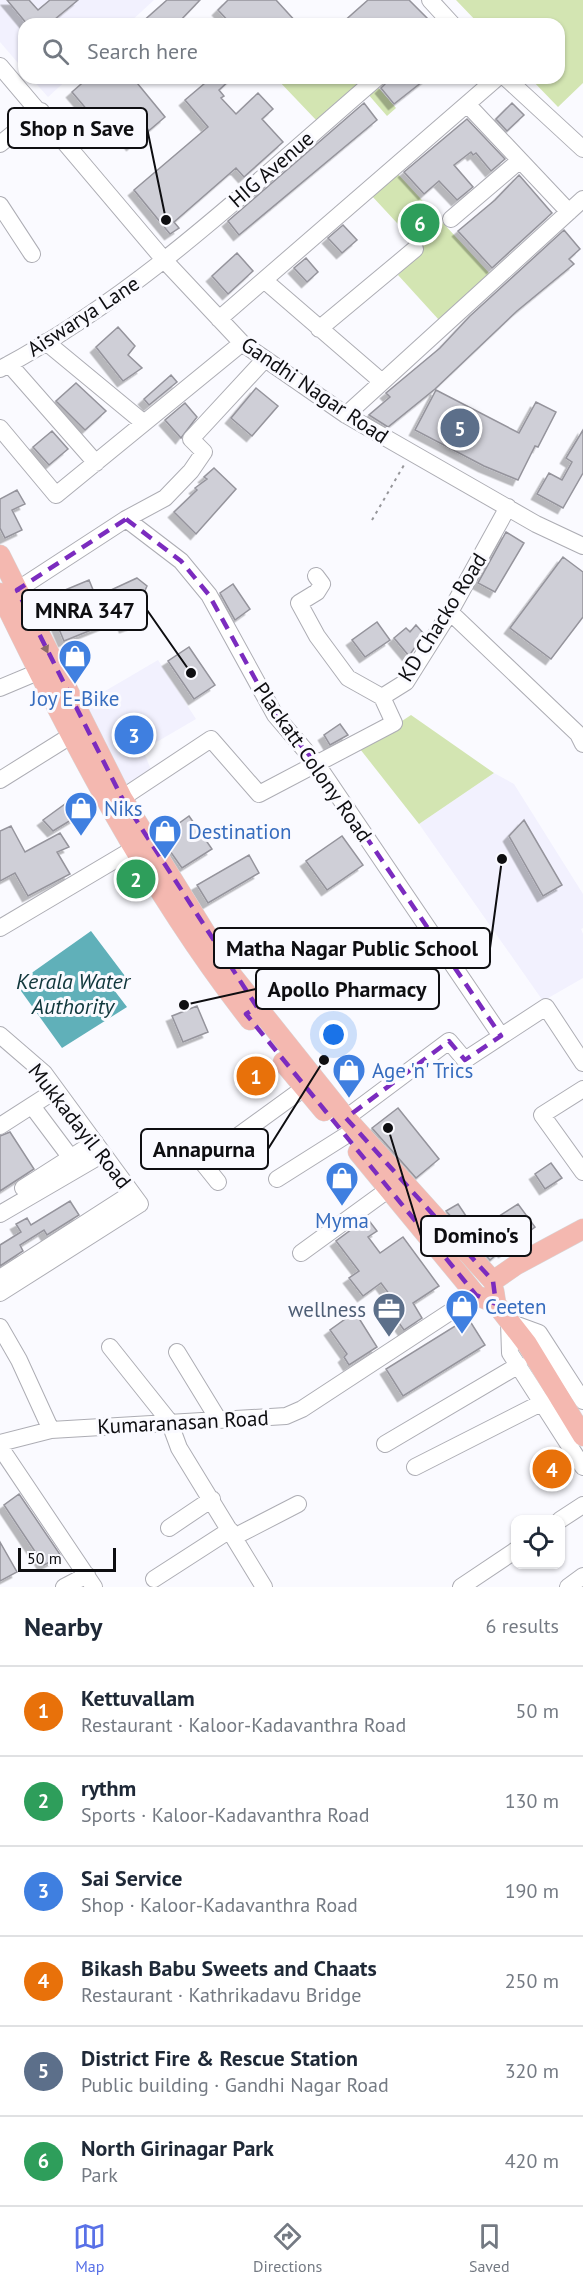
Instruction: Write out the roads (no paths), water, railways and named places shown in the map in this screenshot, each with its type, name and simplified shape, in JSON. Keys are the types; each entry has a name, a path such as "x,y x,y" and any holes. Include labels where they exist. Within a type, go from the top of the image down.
{"main road":[{"path":"0,555 7,594 38,672 135,848 226,990 251,1010 346,1127 389,1189 476,1296 496,1304"},
{"path":"7,594 122,798 251,1010 304,1088 346,1127 492,1281 496,1304 527,1344 583,1436"},
{"path":"492,1281 516,1265 583,1229"},
{"path":"509,1322 508,1292 516,1265"}],"street":[{"path":"430,0 443,18"},
{"name":"Gandhi Nagar Road","path":"1,69 41,111 165,261 242,344 346,415 508,507 583,546"},
{"name":"HIG Avenue","path":"165,261 370,84"},
{"path":"219,319 490,84"},
{"path":"513,84 583,149"},
{"path":"467,104 569,212"},
{"path":"0,144 41,111"},
{"path":"451,219 519,161"},
{"path":"346,415 583,199"},
{"path":"0,205 32,254"},
{"path":"319,329 415,249"},
{"name":"Aiswarya Lane","path":"5,366 78,323 165,261"},
{"path":"264,280 381,381"},
{"path":"45,342 144,423"},
{"path":"0,428 56,495 242,344"},
{"path":"7,594 126,519 165,498 191,471 204,452 191,439 265,359"},
{"path":"5,366 96,463"},
{"name":"KD Chacko Road","path":"316,576 322,584 317,592 299,603 308,620 348,678 382,698 406,682 450,612 508,507"},
{"name":"Plackatt Colony Road","path":"126,519 181,561 209,596 275,715 316,763 501,1036"},
{"path":"450,612 578,734 583,744"},
{"path":"0,688 38,672"},
{"path":"122,798 211,739 260,794 394,723 382,698"},
{"path":"0,780 72,735"},
{"path":"0,928 135,848"},
{"path":"277,1179 346,1127 449,1041 465,1060 546,1007 583,1063"},
{"name":"Mukkadayil Road","path":"0,1035 44,1073 140,1204 0,1293"},
{"path":"218,1182 202,1162 304,1088"},
{"path":"583,1089 542,1115 583,1172"},
{"path":"0,1126 56,1090"},
{"path":"32,1106 71,1158"},
{"path":"0,1203 71,1158 99,1148"},
{"path":"0,1214 99,1148"},
{"path":"301,1253 389,1189"},
{"path":"0,1278 132,1193"},
{"name":"Kumaranasan Road","path":"0,1445 51,1430 169,1421 268,1419 286,1416 302,1409 476,1296"},
{"path":"583,1401 539,1334 509,1322 510,1353 583,1467"},
{"path":"0,1327 51,1430"},
{"path":"110,1347 169,1421 179,1448 264,1587"},
{"path":"177,1352 218,1419"},
{"path":"385,1444 519,1365"},
{"path":"415,1467 543,1402"},
{"path":"0,1445 91,1581 64,1587"},
{"path":"169,1527 212,1499"},
{"path":"154,1579 232,1534 298,1504"},
{"path":"565,1517 583,1505"},
{"path":"461,1587 511,1554"},
{"path":"568,1587 583,1576"}],"water":[{"name":"Kerala Water Authority","path":"91,931 128,980 114,990 127,1007 62,1048 16,984"}],"place":[{"name":"Shop n Save","path":"166,220"},
{"name":"North Girinagar Park","path":"420,223"},
{"name":"District Fire & Rescue Station","path":"460,428"},
{"name":"MNRA 347","path":"191,673"},
{"name":"Joy E-Bike","path":"75,685"},
{"name":"Sai Service","path":"134,735"},
{"name":"Niks","path":"81,837"},
{"name":"Matha Nagar Public School","path":"502,859"},
{"name":"Destination","path":"165,860"},
{"name":"rythm","path":"136,879"},
{"name":"Apollo Pharmacy","path":"184,1005"},
{"name":"Annapurna","path":"324,1060"},
{"name":"Kettuvallam","path":"256,1076"},
{"name":"Age 'n' Trics","path":"349,1099"},
{"name":"Domino's","path":"388,1128"},
{"name":"Myma","path":"342,1207"},
{"name":"Ceeten","path":"462,1335"},
{"name":"wellness","path":"389,1338"},
{"name":"Bikash Babu Sweets and Chaats","path":"552,1469"}]}
